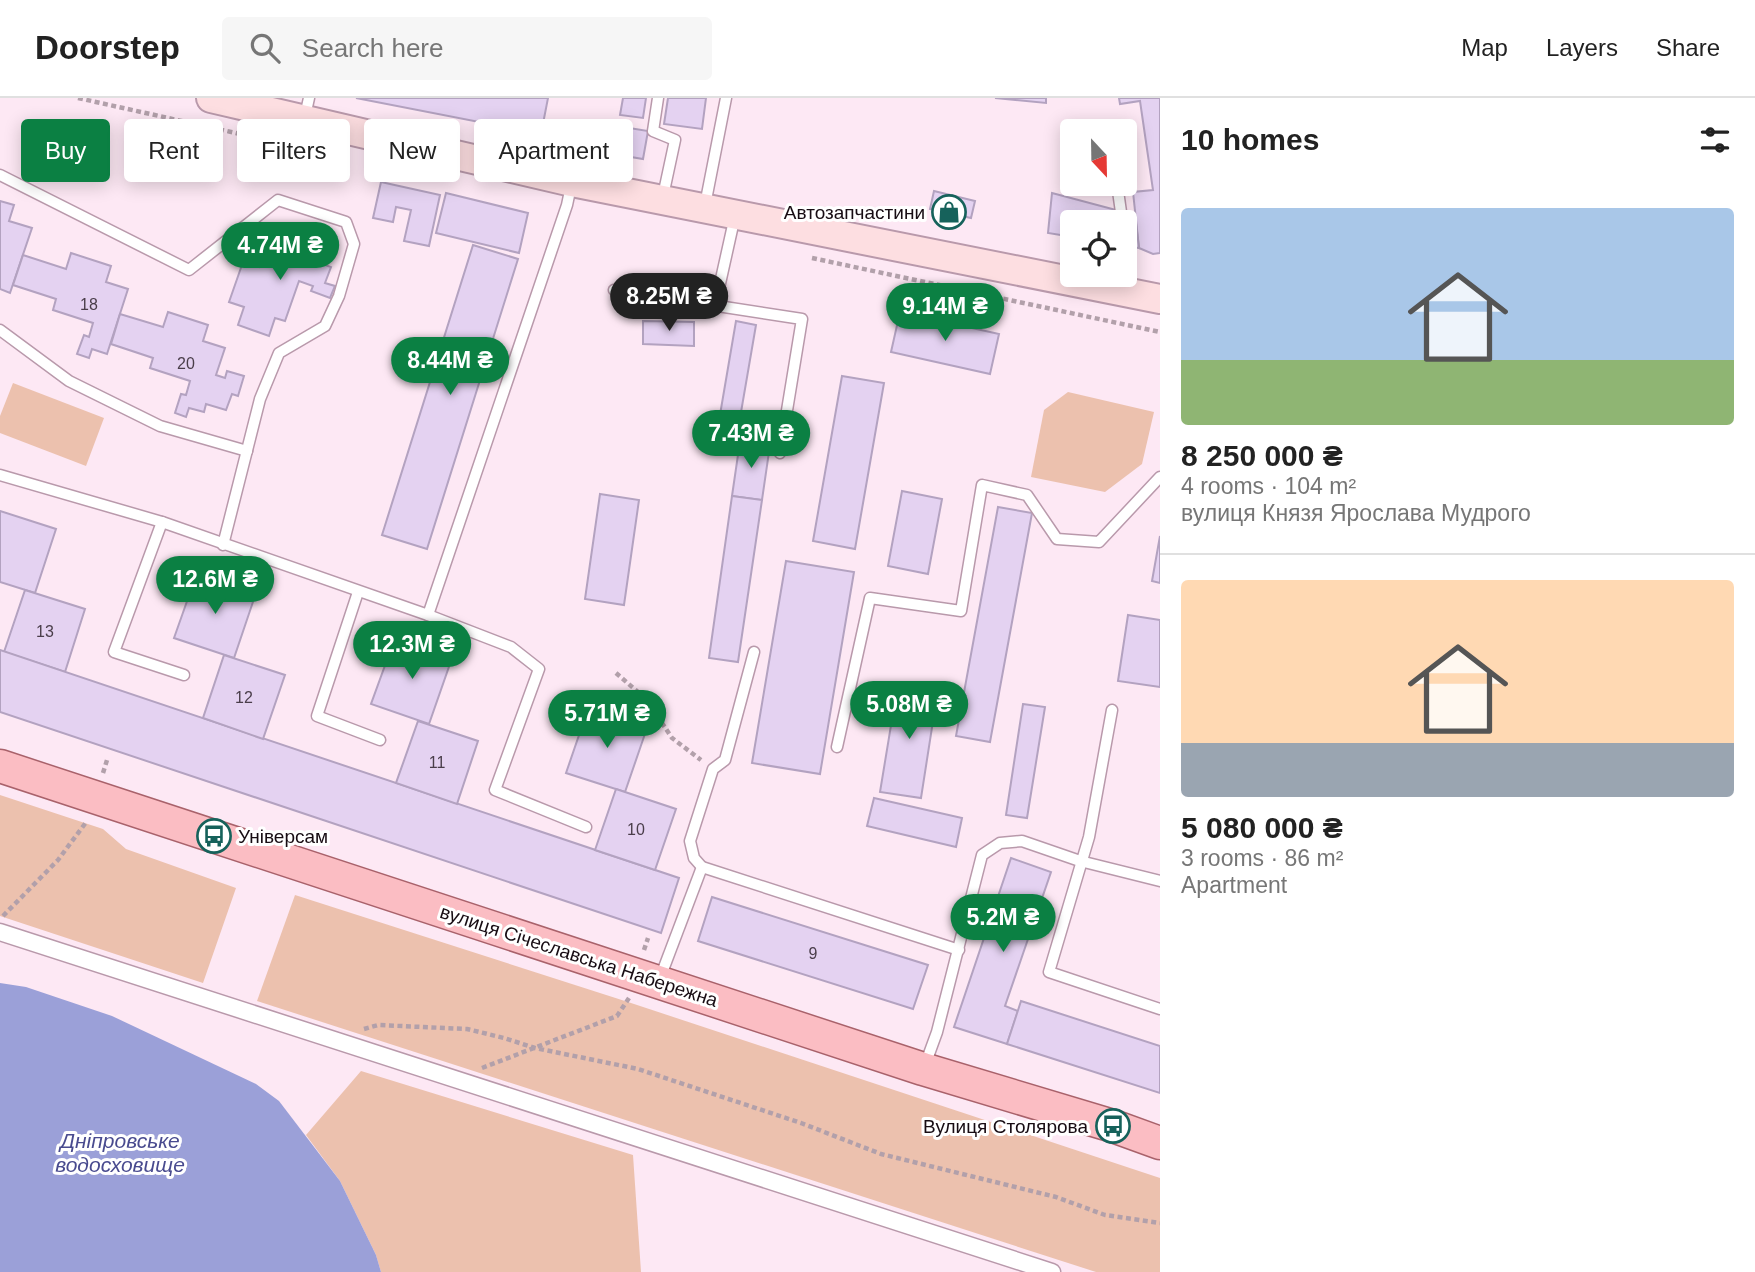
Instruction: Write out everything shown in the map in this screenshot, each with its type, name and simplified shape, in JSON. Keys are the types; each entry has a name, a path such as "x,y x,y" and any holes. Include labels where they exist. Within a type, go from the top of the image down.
{"main road":[{"path":"211,98 306,109 474,155"},
{"path":"572,182 735,215 1060,273"},
{"path":"1126,287 1160,299"},
{"name":"вулиця Січеславська Набережна","path":"0,766 923,1069 1113,1126 1160,1143"}],"street":[{"path":"0,932 1052,1272"}],"lane":[{"path":"658,98 653,131 675,139 663,200"},
{"path":"704,208 726,98"},
{"path":"0,175 189,270 278,200 346,222 354,244 339,296 325,326 279,353 260,399 223,545"},
{"path":"428,615 567,205 572,182"},
{"path":"715,306 735,215"},
{"path":"614,290 802,319 780,453"},
{"path":"0,330 69,381 92,393 160,426 247,451"},
{"path":"0,475 162,522 428,615 511,647 539,669 495,790 586,828"},
{"path":"837,747 870,598 961,611 982,485 1027,495 1058,539 1099,542 1160,477"},
{"path":"162,522 114,652 184,675"},
{"path":"358,592 317,716 380,740"},
{"path":"754,652 725,760 713,769 690,841 694,858 702,867 959,950"},
{"path":"1112,710 1089,837 1049,972 1160,1009"},
{"path":"923,1069 937,1032 982,855 1000,843 1022,841 1080,861 1160,881"},
{"path":"658,982 702,867"}],"path":[{"path":"616,673 646,699 672,738 713,769"},
{"path":"0,919 58,860 86,824"},
{"path":"454,1078 617,1016 628,1002"},
{"path":"342,1042 359,1030 378,1025 467,1029 535,1048 638,1069 790,1119 881,1154 1056,1197 1105,1215 1160,1223"}],"shaded area":[{"path":"13,383 104,418 86,466 0,433 0,416"},
{"path":"1068,392 1154,412 1142,464 1105,492 1031,477 1044,410"},
{"path":"0,795 103,829 126,849 236,888 203,983 0,916"},
{"path":"295,895 1160,1178 1160,1272 1096,1272 257,1001"},
{"path":"361,1071 633,1155 641,1272 381,1272 376,1255 340,1181 306,1135"}],"water":[{"name":"Дніпровське водосховище","path":"0,983 26,987 112,1016 256,1084 279,1101 340,1181 376,1255 381,1272 0,1272"}],"building":[{"path":"356,98 548,98 544,119 474,121"},
{"path":"623,98 646,98 643,118 620,115"},
{"path":"668,98 706,98 702,129 664,124"},
{"path":"995,98 1046,98 1046,103"},
{"path":"1119,98 1160,98 1160,253 1153,254 1139,248 1133,196 1138,196 1138,192 1153,190 1140,101 1120,104"},
{"path":"633,129 648,131 643,159 633,157"},
{"path":"381,182 440,195 429,246 404,241 411,210 396,207 393,222 373,218"},
{"path":"934,191 975,201 971,218 930,209"},
{"path":"446,193 528,213 519,253 436,233"},
{"path":"1052,193 1116,210 1060,210 1060,235 1048,233"},
{"path":"0,201 14,205 9,221 32,228 10,293 0,289"},
{"path":"296,230 327,241 319,263 331,267 325,283 335,286 330,298 311,291 313,286 299,281 285,321 275,318 269,336 238,325 244,307 229,302 243,262 259,267 267,245 288,253"},
{"path":"473,245 518,259 427,549 382,535"},
{"path":"71,253 111,266 106,282 128,289 107,354 92,349 89,358 77,354 84,335 89,337 93,323 53,310 56,299 13,285 23,255 66,269"},
{"path":"168,312 208,325 203,341 225,348 216,375 225,378 227,371 244,376 238,396 232,394 226,410 206,404 204,412 189,408 186,417 175,413 181,394 186,395 190,381 150,368 153,358 111,344 120,314 163,327"},
{"path":"900,312 999,334 990,374 891,352"},
{"path":"643,321 694,322 694,346 643,344"},
{"path":"736,321 756,325 735,447 715,444"},
{"path":"842,376 884,383 855,549 813,541"},
{"path":"740,441 770,445 762,500 732,496"},
{"path":"902,491 942,499 928,574 888,566"},
{"path":"600,494 639,500 624,605 585,599"},
{"path":"732,496 762,500 738,662 709,658"},
{"path":"998,507 1032,513 990,742 956,736"},
{"path":"0,511 56,529 35,593 0,582"},
{"path":"1160,536 1160,583 1152,581"},
{"path":"786,561 854,572 820,774 752,763"},
{"path":"197,573 256,593 234,658 174,638"},
{"path":"25,590 85,609 65,672 4,652"},
{"path":"1128,615 1160,620 1160,687 1118,681"},
{"path":"395,638 452,658 429,724 371,704"},
{"path":"0,650 679,878 661,933 0,712"},
{"path":"224,655 285,675 263,739 203,718"},
{"path":"898,683 938,689 921,798 880,792"},
{"path":"1023,704 1045,707 1027,818 1006,815"},
{"path":"588,709 647,728 625,792 566,773"},
{"path":"418,721 478,741 457,804 396,783"},
{"path":"616,789 676,809 655,870 595,850"},
{"path":"874,798 962,818 956,847 867,826"},
{"path":"1011,858 1051,872 1005,1006 1018,1011 1007,1044 954,1027"},
{"path":"712,897 928,965 913,1009 698,941"},
{"path":"1021,1001 1160,1046 1160,1093 1007,1044"}],"place":[{"name":"Автозапчастини","path":"949,212"},
{"name":"Універсам","path":"214,836"},
{"name":"Вулиця Столярова","path":"1113,1126"}]}
